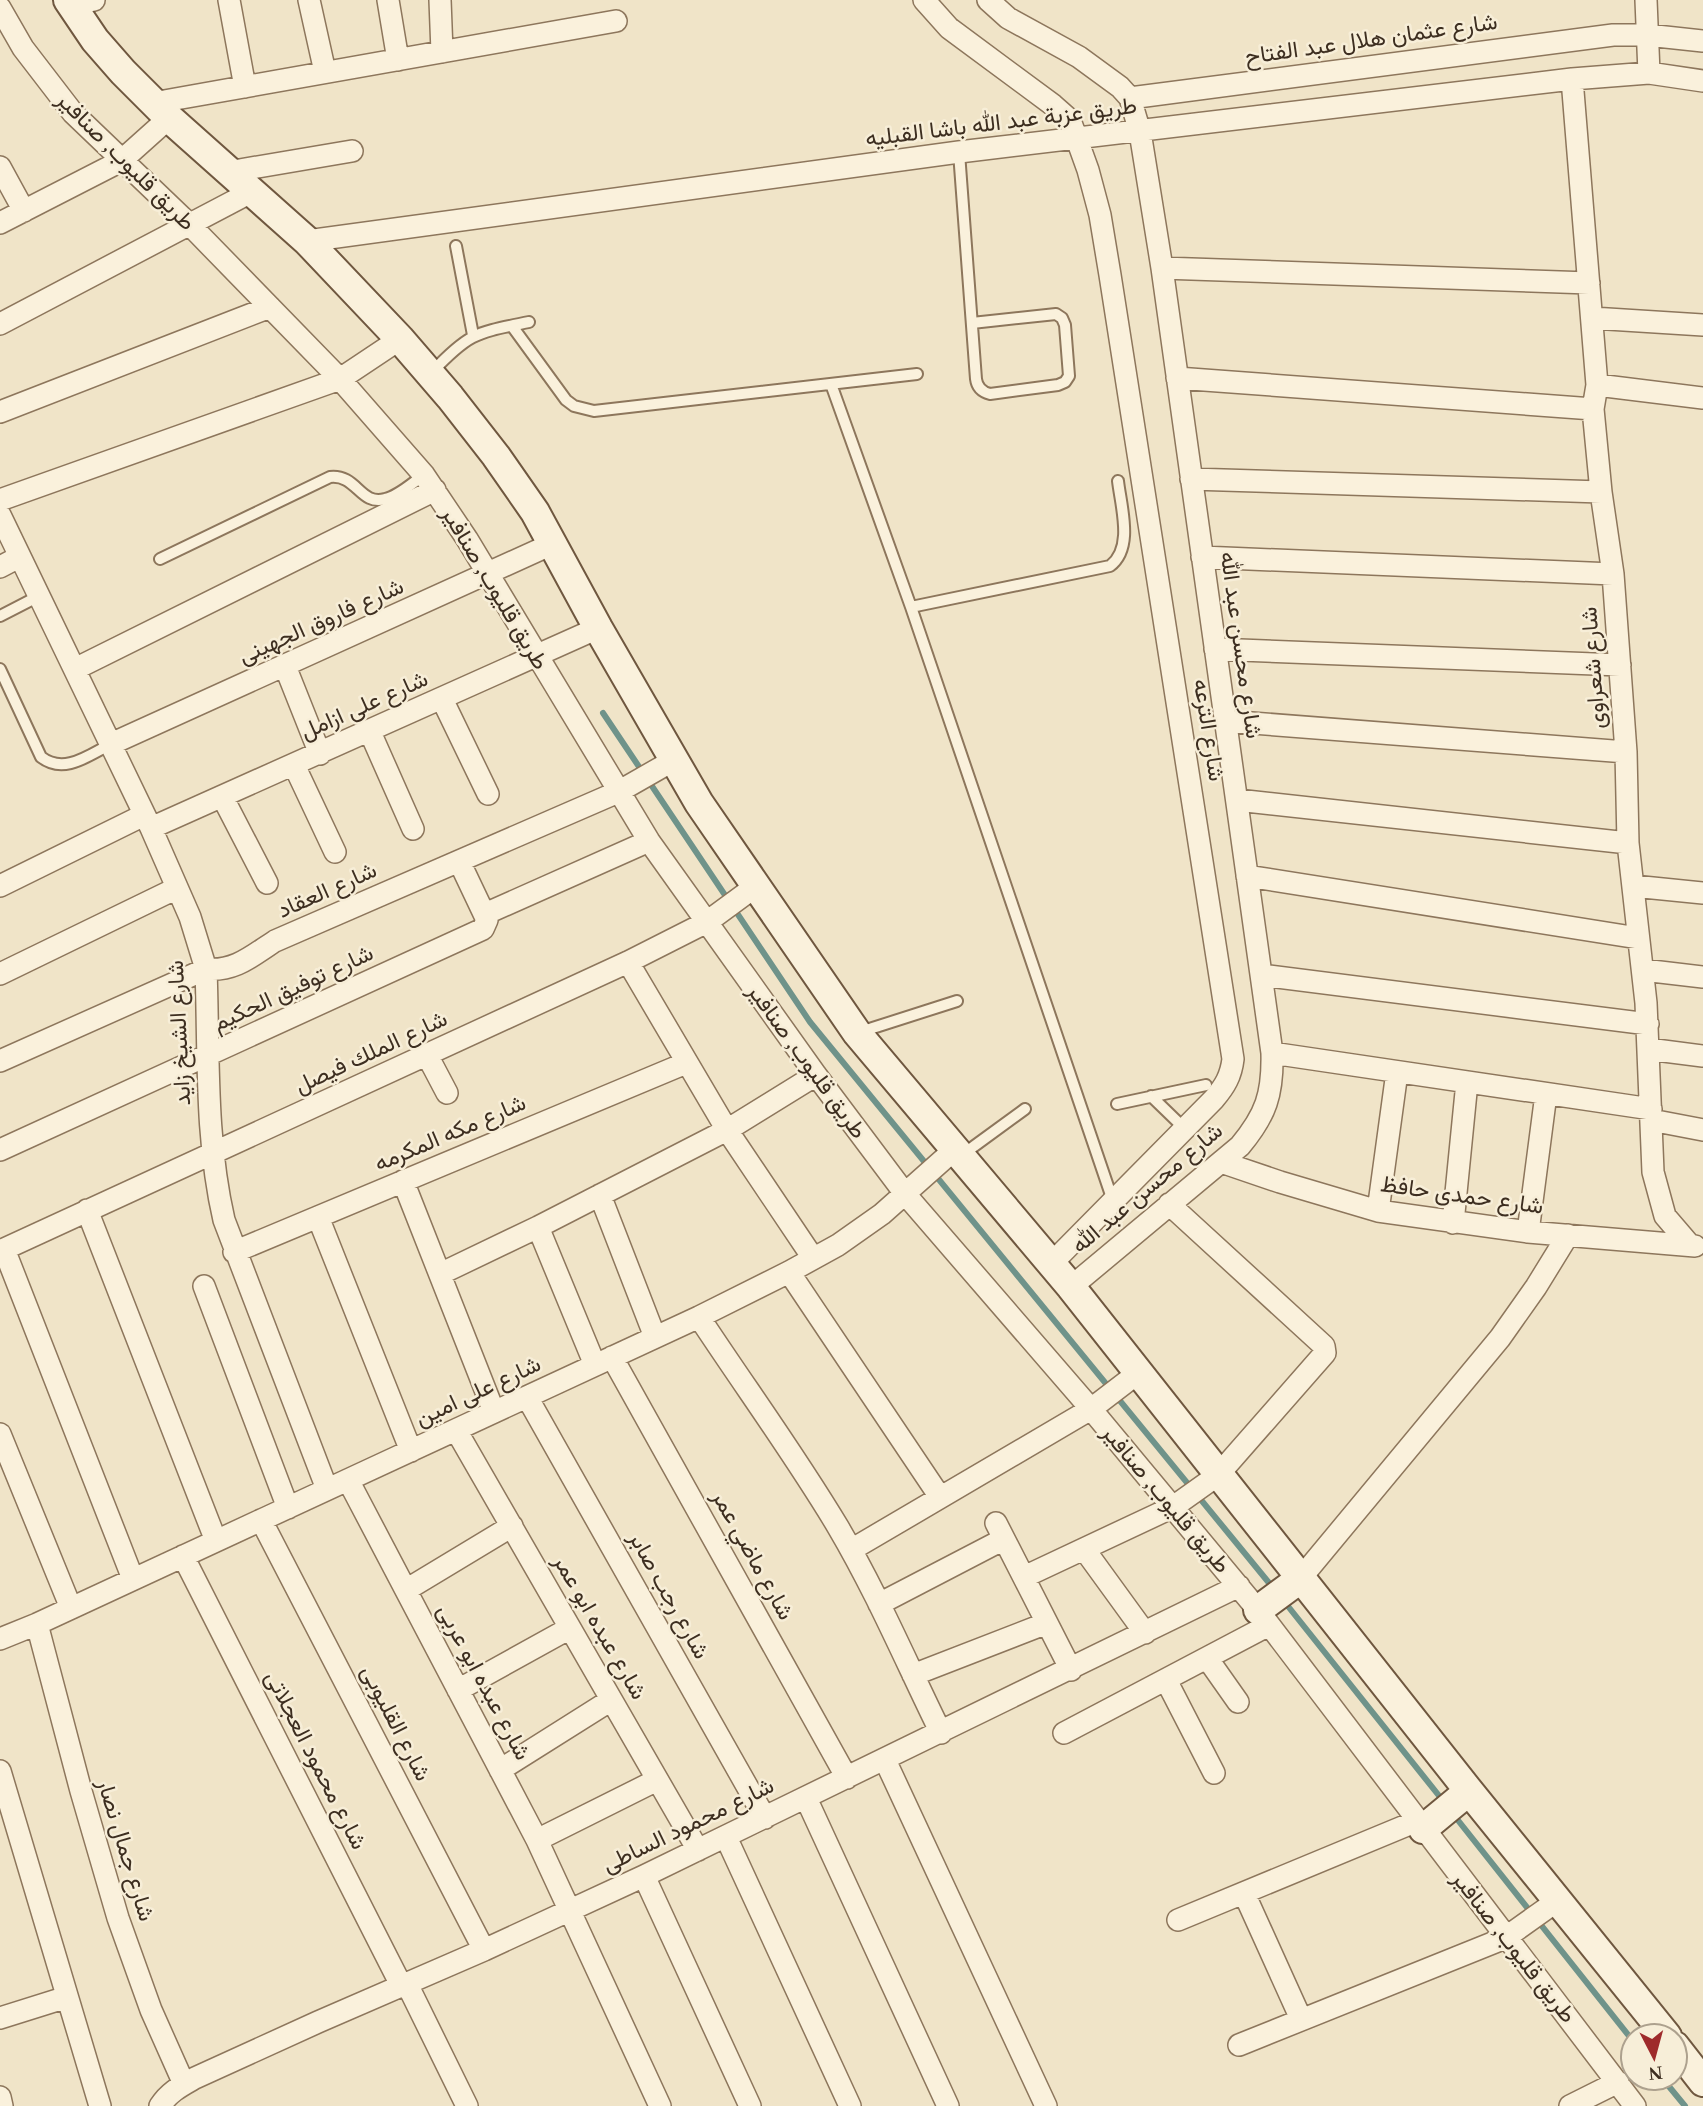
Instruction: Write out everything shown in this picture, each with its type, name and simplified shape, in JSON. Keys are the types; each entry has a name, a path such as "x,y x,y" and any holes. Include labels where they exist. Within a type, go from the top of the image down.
{"street":[{"path":"229,0 245,87"},
{"path":"309,0 325,72"},
{"path":"388,0 398,60"},
{"path":"440,0 442,52"},
{"path":"924,0 948,28 1070,120 1078,137"},
{"path":"988,0 1008,18 1079,57 1130,98"},
{"path":"1646,0 1649,73"},
{"path":"78,2 102,48 161,111 307,241 400,339 496,456 535,512 699,803 857,1033 1071,1287 1300,1579 1656,2022"},
{"name":"طريق قليوب, صنافير","path":"0,8 10,29 44,78 73,113 190,225 341,379 429,482 488,574 649,841 816,1075 906,1195 1091,1409 1264,1617 1635,2106"},
{"path":"0,223 121,161 161,111 245,87 617,21"},
{"name":"شارع عثمان هلال عبد الفتاح","path":"1130,98 1613,35 1647,35 1703,41"},
{"name":"طريق عزبة عبد الله باشا القبليه","path":"307,241 958,152 1572,79 1649,73 1703,81"},
{"name":"شارع شعراوى","path":"1572,79 1597,385 1593,408 1601,492 1613,574 1626,752 1628,843 1648,1024 1653,1172 1665,1216 1696,1246"},
{"name":"شارع محسن عبد الله","path":"1071,1287 1240,1146 1256,1126 1268,1103 1273,1079 1272,1053 1162,268 1140,132 1130,98"},
{"name":"شارع الترعه","path":"1051,1264 1224,1087 1231,1074 1233,1052 1100,215 1078,137"},
{"path":"228,172 352,151"},
{"path":"0,167 24,211"},
{"path":"0,324 251,192"},
{"path":"1162,268 1589,283"},
{"path":"0,412 270,307"},
{"path":"1592,318 1703,325"},
{"path":"0,499 341,379 400,339"},
{"path":"1177,378 1593,408"},
{"path":"1597,385 1703,398"},
{"path":"1191,479 1601,492"},
{"path":"75,669 429,482"},
{"name":"شارع الشيخ زايد","path":"0,514 10,562 39,596 148,821 201,948 206,969 212,1154 221,1209 234,1252 327,1489"},
{"name":"شارع فاروق الجهينى","path":"111,744 552,544"},
{"path":"1202,557 1613,574"},
{"name":"شارع على ازامل","path":"0,886 148,821 223,797 598,628"},
{"path":"1216,649 1620,665"},
{"path":"285,666 320,754"},
{"path":"442,699 488,794"},
{"path":"1226,721 1626,752"},
{"path":"370,732 413,829"},
{"name":"شارع العقاد","path":"0,1061 206,969 218,970 239,964 275,941 618,792 674,760"},
{"path":"294,765 335,852"},
{"path":"223,797 267,883"},
{"path":"1237,800 1628,843"},
{"name":"شارع توفيق الحكيم","path":"0,1150 483,929 486,917 649,841"},
{"path":"459,861 486,917"},
{"path":"1247,876 1638,938"},
{"name":"شارع الملك فيصل","path":"2,1250 628,962 707,922 756,886"},
{"path":"1633,886 1703,893"},
{"path":"0,974 177,888"},
{"path":"628,962 727,1129 813,1258"},
{"path":"1643,970 1703,977"},
{"path":"1261,975 1648,1024"},
{"path":"1648,1049 1703,1056"},
{"path":"1272,1053 1546,1094 1651,1115 1703,1130"},
{"path":"427,1055 447,1093"},
{"name":"شارع مكه المكرمه","path":"234,1252 686,1063"},
{"path":"1378,1211 1397,1072"},
{"path":"440,1274 538,1227 727,1129 816,1075"},
{"path":"1453,1223 1467,1082"},
{"path":"1528,1232 1546,1094"},
{"name":"شارع على امين","path":"0,1639 411,1451 699,1317 789,1272 860,1230 957,1153"},
{"name":"شارع حمدى حافظ","path":"1221,1162 1378,1211 1528,1232 1696,1246"},
{"path":"403,1181 494,1412"},
{"path":"600,1195 655,1337"},
{"path":"1024,1577 1173,1507 1218,1475 1323,1356 1324,1346 1169,1204"},
{"path":"87,1210 216,1541"},
{"path":"318,1217 411,1451"},
{"name":"شارع ماضي عمر","path":"538,1227 604,1361 847,1778"},
{"path":"1065,1733 1207,1658 1264,1617 1300,1579 1500,1338 1568,1235"},
{"path":"2,1250 133,1579"},
{"path":"789,1272 940,1497"},
{"path":"204,1286 288,1508"},
{"path":"699,1317 788,1448 851,1550 941,1733"},
{"path":"851,1550 1091,1409 1138,1373"},
{"name":"شارع رجب صابر","path":"527,1397 765,1818"},
{"name":"شارع عبده ابو عمر","path":"456,1430 698,1850"},
{"path":"2,1446 71,1608"},
{"name":"شارع عبده ابو عربى","path":"348,1480 537,1840 660,2106"},
{"name":"شارع القليوبى","path":"261,1520 484,1950"},
{"path":"406,1590 512,1526"},
{"path":"879,1604 1000,1531 1071,1670"},
{"path":"1084,1549 1145,1633"},
{"name":"شارع محمود العجلاتى","path":"183,1556 467,2106"},
{"name":"شارع محمود الساطى","path":"160,2106 166,2097 184,2084 570,1911 1071,1670 1239,1586"},
{"path":"913,1675 1047,1623"},
{"name":"شارع جمال نصار","path":"37,1624 118,1918 151,2010 184,2084"},
{"path":"458,1690 570,1628"},
{"path":"1207,1658 1238,1703"},
{"path":"1166,1680 1214,1773"},
{"path":"500,1770 611,1700"},
{"path":"885,1760 1046,2106"},
{"path":"0,1771 100,2106"},
{"path":"537,1840 657,1780"},
{"path":"1178,1920 1420,1825 1469,1791"},
{"path":"806,1798 948,2106"},
{"path":"726,1837 850,2106"},
{"path":"644,1876 750,2106"},
{"path":"1244,1893 1301,2019"},
{"path":"1239,2045 1505,1938 1557,1901"},
{"path":"0,2018 67,1997"},
{"path":"1689,2064 1703,2082"},
{"path":"1570,2106 1618,2082"},
{"path":"0,2098 2,2106"}],"lane":[{"path":"958,152 972,323 977,384 985,393 990,394 1058,385 1065,382 1069,376 1065,325 1062,318 1056,314 972,323"},
{"path":"456,246 473,335"},
{"path":"430,374 456,346 473,335 529,322"},
{"path":"512,326 566,400 584,410 917,374"},
{"path":"831,384 911,607 1113,1201"},
{"path":"160,559 330,477 344,477 365,496 380,500 429,482"},
{"path":"911,607 1110,566 1118,560 1124,541 1118,481"},
{"path":"0,617 39,596"},
{"path":"0,669 41,757 50,764 71,764 111,744"},
{"path":"857,1033 957,1001"},
{"path":"1117,1104 1206,1085"},
{"path":"1152,1096 1184,1128"},
{"path":"957,1153 1025,1109"}],"waterway":[{"path":"603,713 810,1022 1274,1589"},
{"path":"1283,1600 1444,1802"},
{"path":"1453,1814 1619,2023"},
{"path":"1674,2092 1685,2106"}]}
